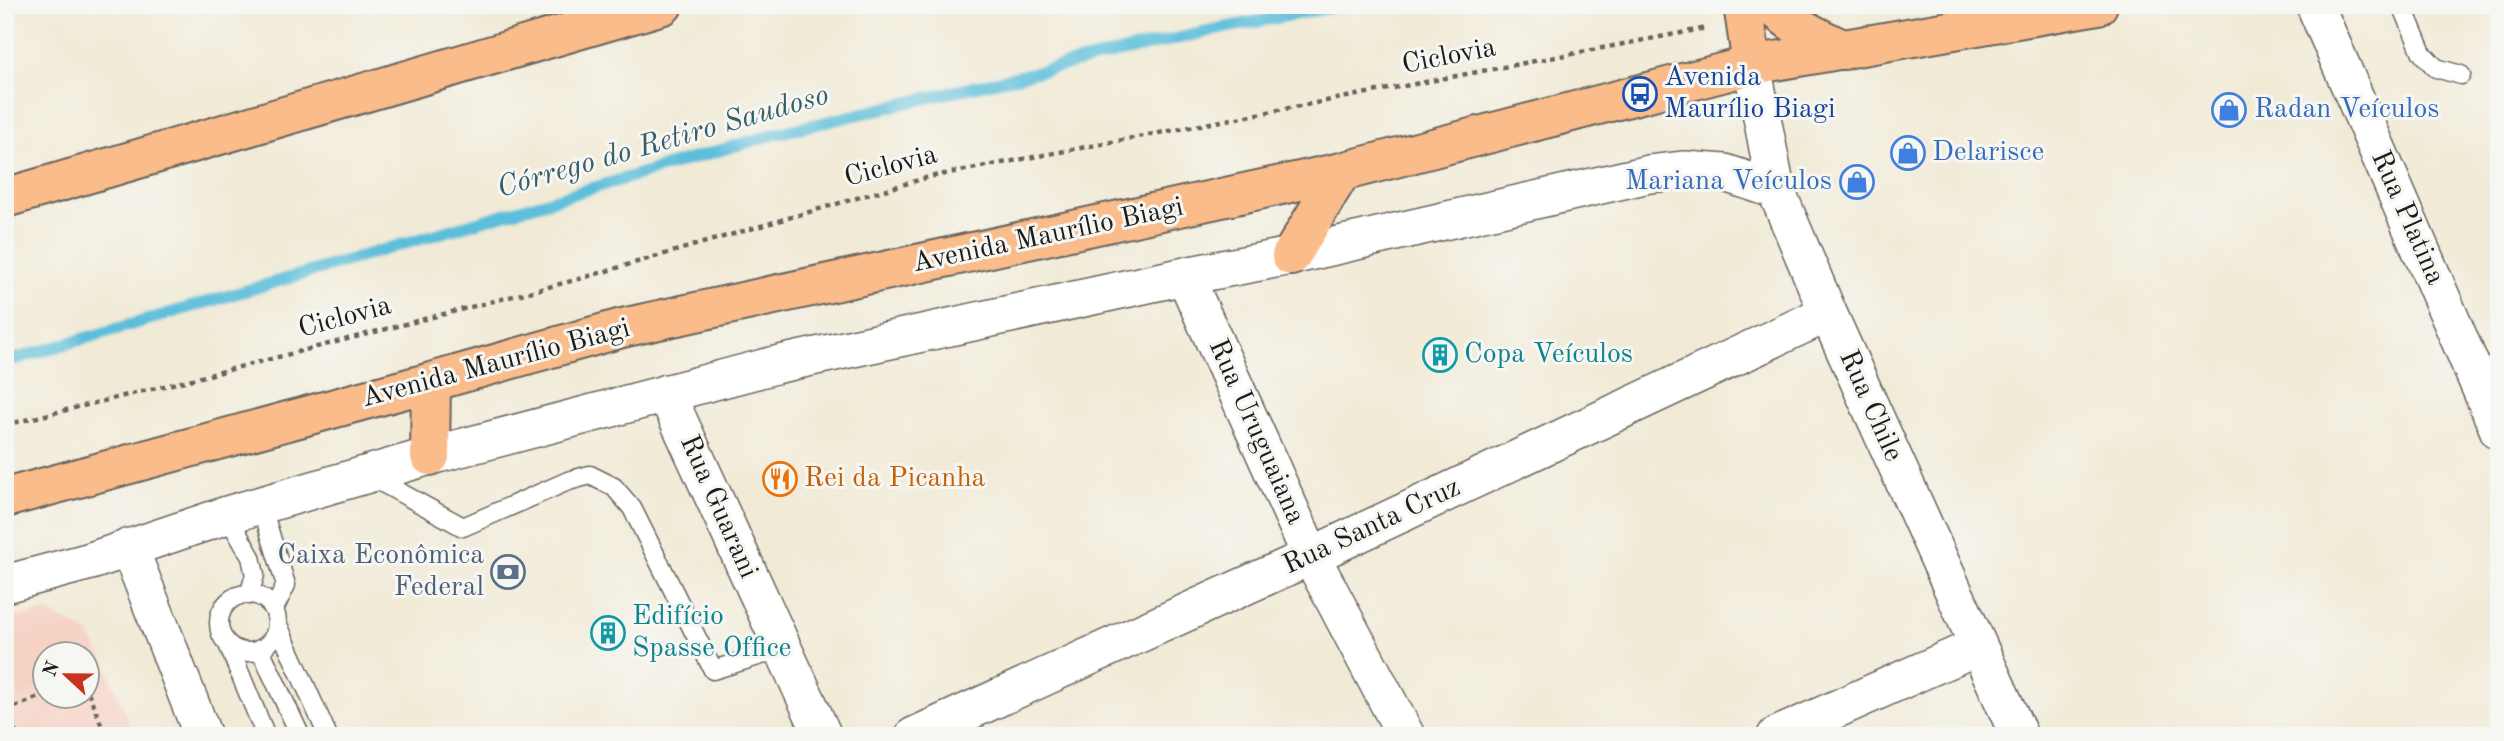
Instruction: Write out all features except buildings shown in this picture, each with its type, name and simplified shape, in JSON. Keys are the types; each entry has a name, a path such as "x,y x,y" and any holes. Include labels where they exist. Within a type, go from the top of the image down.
{"main road":[{"path":"5,198 663,5"},
{"name":"Avenida Maurílio Biagi","path":"5,498 622,328 1341,172 1752,65 2098,5"},
{"path":"1752,65 1754,10 1782,16 1844,50"},
{"path":"1292,256 1341,172"},
{"path":"430,456 431,382"}],"street":[{"name":"Rua Platina","path":"2315,5 2499,431"},
{"name":"Rua Chile","path":"1752,65 1776,190 1828,313 2019,736"},
{"path":"5,584 91,561 244,510 430,456 775,365 1185,276 1292,256 1649,174 1685,170 1725,173 1776,190"},
{"name":"Rua Uruguaiana","path":"1185,276 1311,556 1406,736"},
{"name":"Rua Santa Cruz","path":"914,736 1311,556 1828,313"},
{"name":"Rua Guarani","path":"666,393 823,736"},
{"path":"129,548 203,736"},
{"path":"1776,736 1978,646"}],"lane":[{"path":"2402,5 2422,53 2436,68 2461,75"},
{"path":"367,475 463,527 568,481 590,475 614,487 632,508 713,670 781,649"},
{"path":"244,510 255,575 248,595"},
{"path":"229,647 248,654 267,646 286,585 244,510"},
{"path":"265,736 219,629 223,608 238,596 259,596 276,617 328,736"},
{"path":"260,649 300,735"}],"path":[{"name":"Ciclovia","path":"5,425 579,279 929,177 1680,34 1754,10"},
{"path":"18,736 6,711 32,700"},
{"path":"96,710 106,736"}],"shaded area":[{"path":"45,611 88,632 93,640 32,640 32,710 102,710 102,656 134,736 5,736 5,620"}],"waterway":[{"name":"Córrego do Retiro Saudoso","path":"5,362 775,134 1218,29 1344,5"}],"place":[{"name":"Avenida Maurílio Biagi","path":"1640,94"},
{"name":"Radan Veículos","path":"2229,110"},
{"name":"Delarisce","path":"1908,153"},
{"name":"Mariana Veículos","path":"1857,182"},
{"name":"Copa Veículos","path":"1440,355"},
{"name":"Rei da Picanha","path":"780,479"},
{"name":"Caixa Econômica Federal","path":"508,572"},
{"name":"Edifício Spasse Office","path":"608,633"}]}
